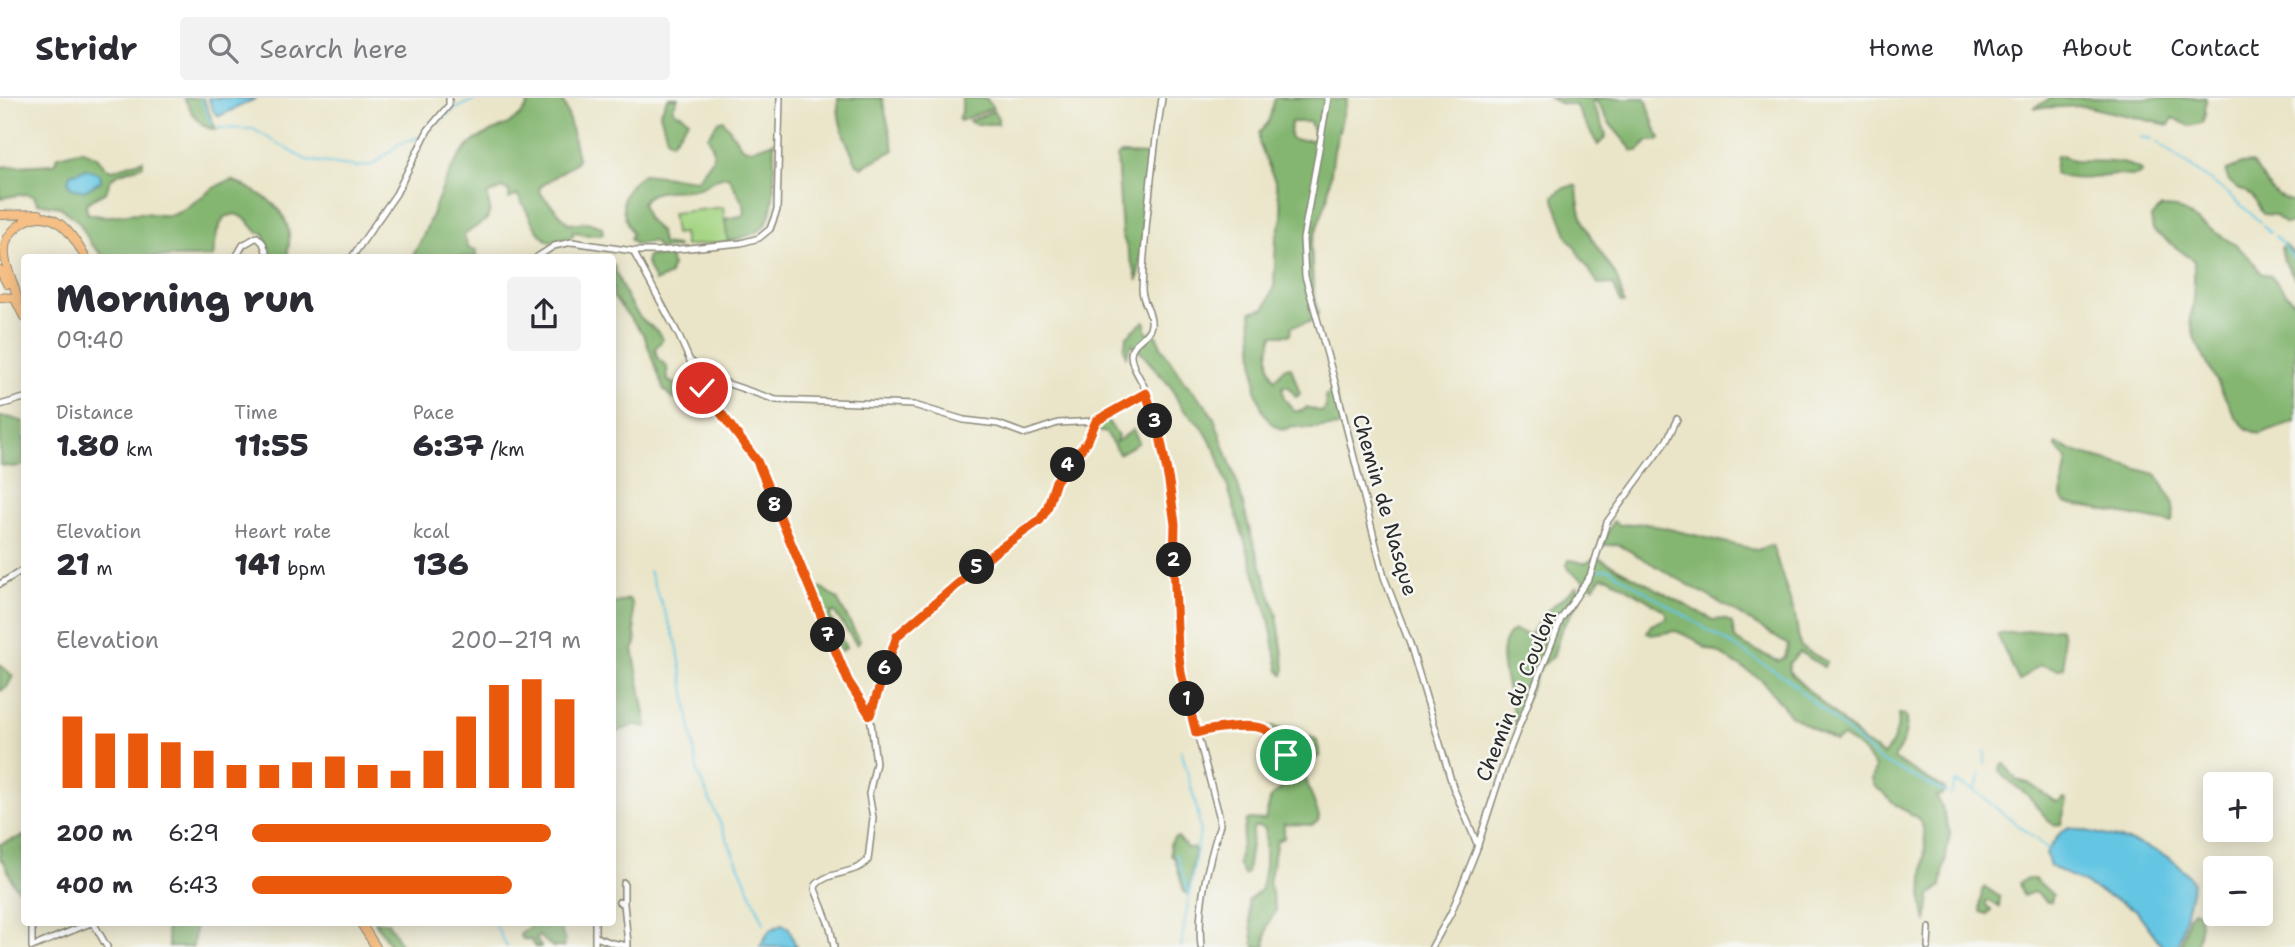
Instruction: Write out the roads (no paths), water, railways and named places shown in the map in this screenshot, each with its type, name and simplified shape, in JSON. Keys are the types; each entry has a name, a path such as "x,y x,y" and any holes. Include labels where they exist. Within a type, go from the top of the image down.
{"highway":[{"path":"0,215 58,216 77,232 88,254"},
{"path":"16,301 17,295 5,257 6,242 14,229 35,218 45,217 57,221 67,228 83,254"},
{"path":"0,270 21,311"},
{"path":"0,297 16,301"},
{"path":"363,926 376,947"}],"street":[{"path":"542,254 554,246 572,243 633,251 682,250 750,242 766,233 774,223 777,211 779,98"},
{"path":"1162,98 1154,150 1142,290 1151,326 1131,351 1133,364 1160,436 1174,514 1181,673 1220,816 1205,875 1200,947"},
{"name":"Chemin de Nasque","path":"1328,98 1303,239 1305,276 1384,577 1407,635 1453,787 1478,846"},
{"path":"354,254 396,194 428,130 449,101"},
{"path":"238,254 243,245 257,237 267,254"},
{"path":"633,251 678,334 709,399 757,461 848,681 870,715 876,763 869,794 873,818 868,860 861,867 823,879 815,889 830,927 834,947"},
{"path":"686,354 697,368 708,376 776,400 914,405 964,419 998,424 1025,433 1058,423 1096,421 1146,393"},
{"path":"0,405 21,399"},
{"name":"Chemin du Coulon","path":"1478,846 1503,766 1561,619 1590,576 1607,522 1667,440 1677,419"},
{"path":"870,715 897,636 995,552 1040,520 1047,509 1056,481 1087,442 1096,421"},
{"path":"0,584 21,571"},
{"path":"1196,733 1227,727 1262,729 1270,733 1279,754 1286,755"},
{"path":"1432,947 1451,913 1478,846"},
{"path":"596,937 628,945 622,903 624,883"},
{"path":"32,926 32,947 83,926"},
{"path":"95,926 107,947"},
{"path":"595,926 595,947"},
{"path":"1928,947 1929,928"}],"water":[{"path":"208,98 257,98 219,116 214,112"},
{"path":"86,169 100,174 101,181 84,191 71,188 68,181 70,174"},
{"path":"2069,827 2155,850 2183,869 2193,883 2178,947 2163,947 2136,910 2050,866 2046,853 2061,832"},
{"path":"782,924 789,928 796,947 760,947 769,931"}],"waterway":[{"path":"200,98 212,125"},
{"path":"438,122 453,110 478,98"},
{"path":"218,128 253,129 306,160 357,167 373,165 399,144 422,136"},
{"path":"2140,137 2152,139"},
{"path":"2157,142 2230,195 2260,222"},
{"path":"2263,225 2270,232"},
{"path":"2275,236 2280,241"},
{"path":"2282,243 2295,261"},
{"path":"1597,570 1609,569 1786,678 1881,761 1947,793"},
{"path":"649,571 677,644 698,773 764,923"},
{"path":"1181,749 1198,813 1200,832 1189,895"},
{"path":"1985,751 1985,764"},
{"path":"1975,790 1980,775"},
{"path":"1951,795 1955,782 1972,789 2051,851"},
{"path":"1176,854 1189,895 1181,947"},
{"path":"496,926 507,947"}]}
